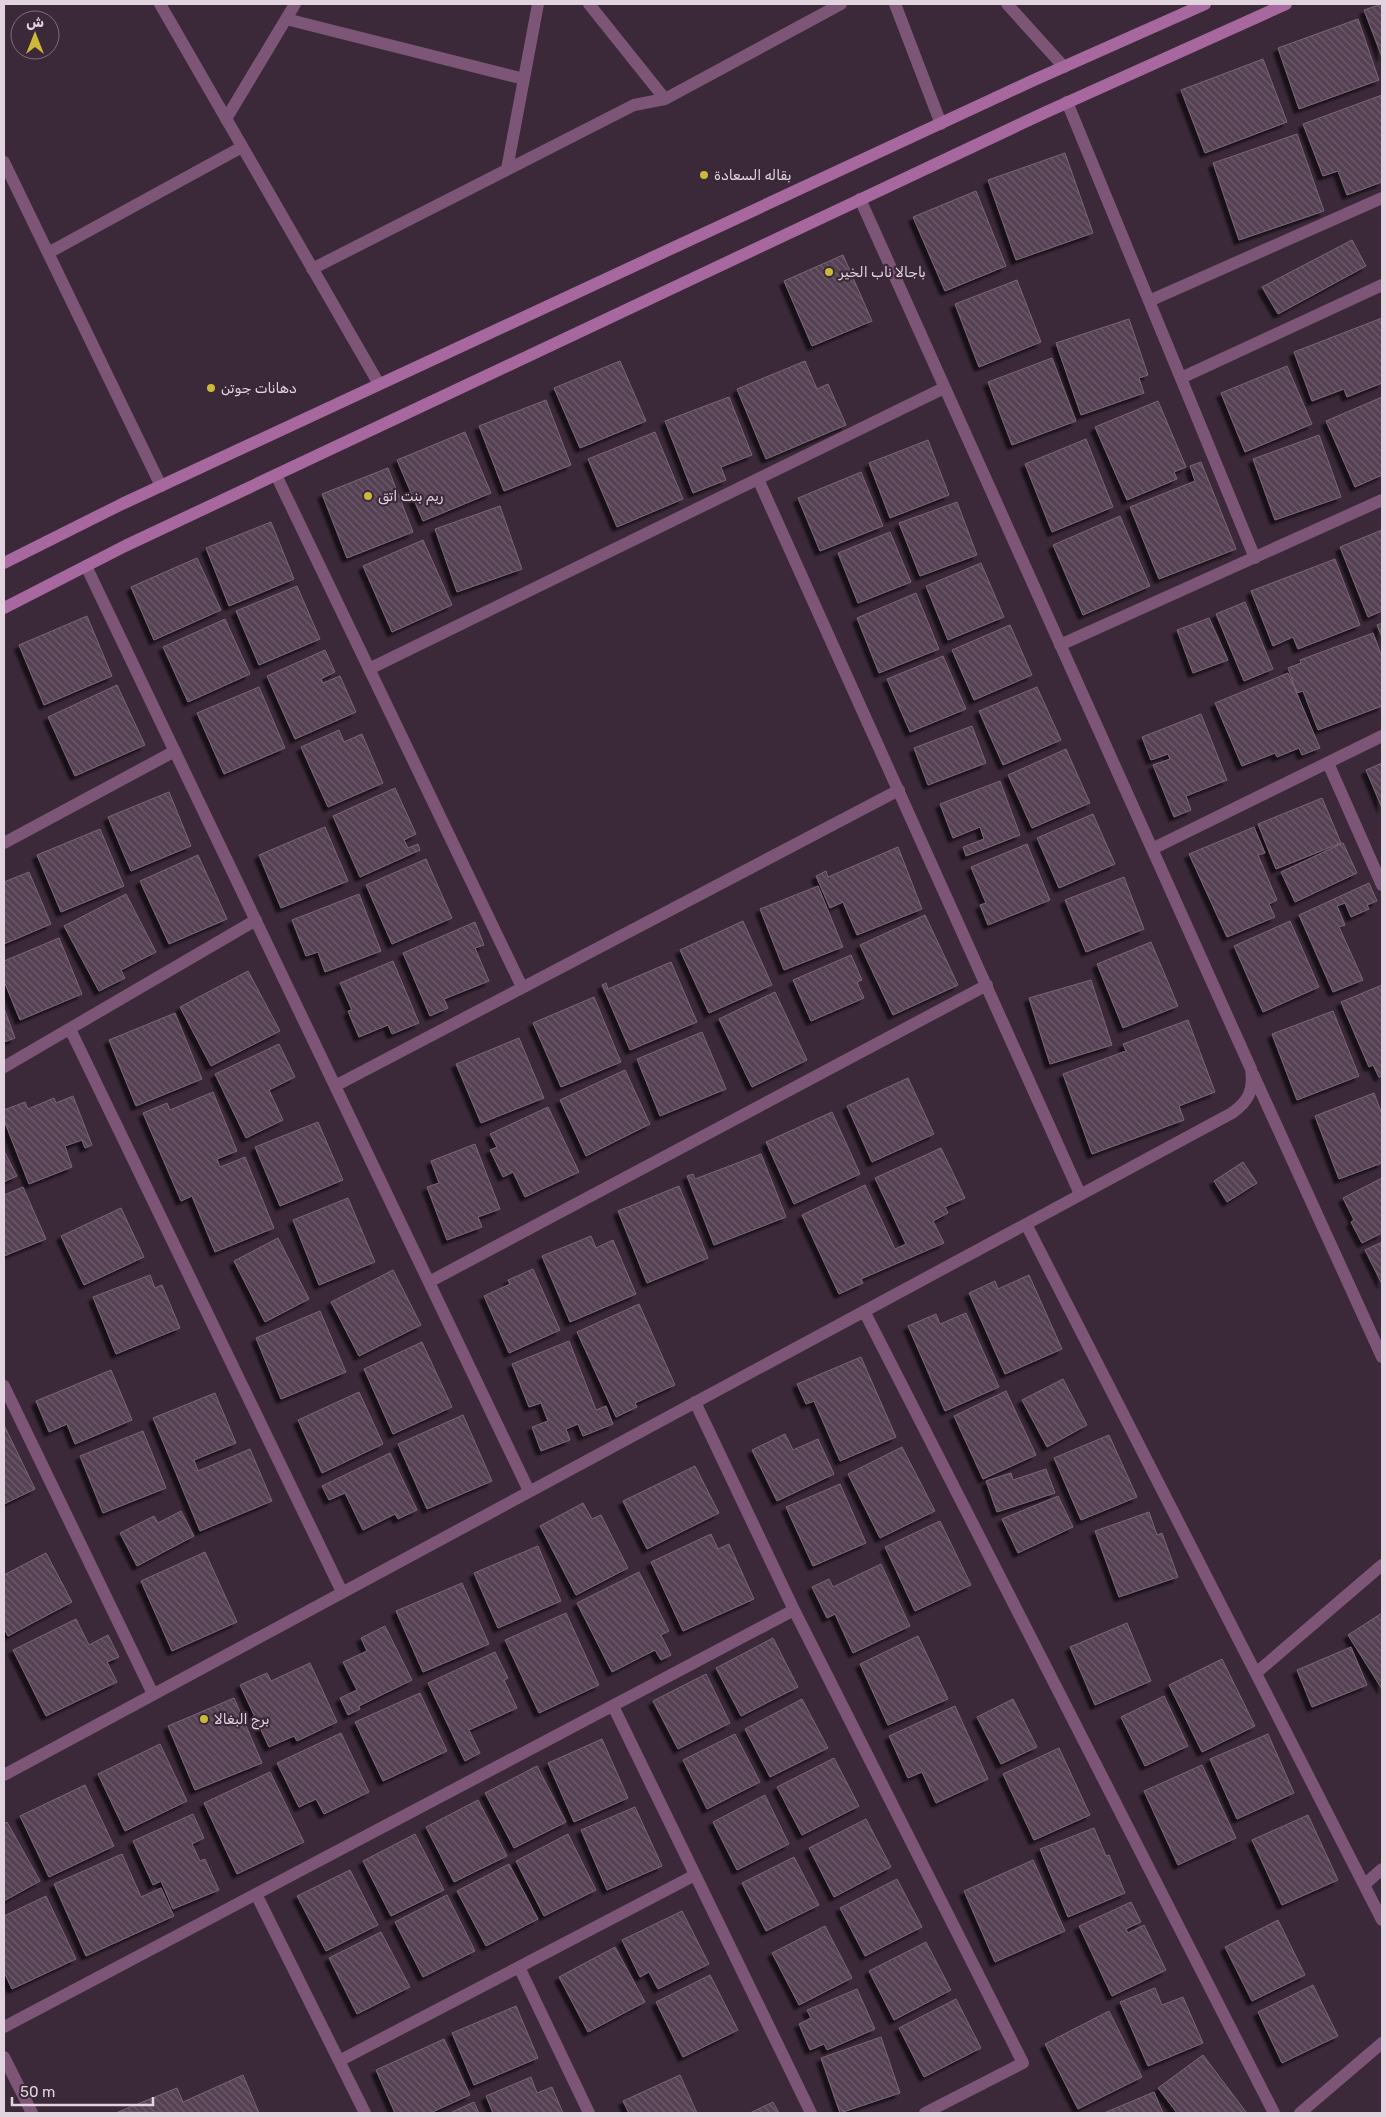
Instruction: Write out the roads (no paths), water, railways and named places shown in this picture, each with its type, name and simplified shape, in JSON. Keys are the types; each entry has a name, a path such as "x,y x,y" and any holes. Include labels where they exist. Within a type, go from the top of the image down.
{"main road":[{"path":"4,608 86,566 276,475 860,199 1067,102 1286,4"},
{"path":"4,564 161,486 1197,5"}],"street":[{"path":"160,4 379,384"},
{"path":"226,119 295,4"},
{"path":"507,169 538,4"},
{"path":"590,4 665,99"},
{"path":"312,269 634,105 665,99 841,4"},
{"path":"895,4 941,124"},
{"path":"1007,4 1064,67"},
{"path":"286,19 524,79"},
{"path":"1067,102 1255,558"},
{"path":"48,253 242,147"},
{"path":"4,162 161,486"},
{"path":"1149,301 1382,198"},
{"path":"860,199 1382,1357"},
{"path":"1181,378 1382,285"},
{"path":"370,669 944,388"},
{"path":"276,475 522,987"},
{"path":"758,479 1080,1194"},
{"path":"1060,645 1382,500"},
{"path":"86,566 529,1491"},
{"path":"1152,849 1382,736"},
{"path":"4,843 175,751"},
{"path":"1328,763 1382,885"},
{"path":"335,1086 899,790"},
{"path":"4,1068 256,920"},
{"path":"429,1282 986,985"},
{"path":"70,1029 342,1592"},
{"path":"4,1774 1237,1109 1250,1095 1253,1082 1251,1069"},
{"path":"1026,1224 1382,1920"},
{"path":"864,1311 1274,2113"},
{"path":"4,1386 153,1694"},
{"path":"695,1402 794,1610 1023,2063 926,2113"},
{"path":"1256,1673 1382,1565"},
{"path":"4,2027 794,1610"},
{"path":"613,1706 810,2113"},
{"path":"1364,1885 1382,1869"},
{"path":"339,2061 695,1875"},
{"path":"256,1894 365,2113"},
{"path":"519,1967 589,2113"},
{"path":"1300,2113 1382,2043"},
{"path":"4,2057 32,2113"}],"place":[{"name":"بقاله السعادة","path":"704,175"},
{"name":"باجالا ناب الخير","path":"829,272"},
{"name":"دهانات جوتن","path":"211,388"},
{"name":"ريم بنت اتق","path":"368,496"},
{"name":"برج البغالا","path":"204,1719"}]}
